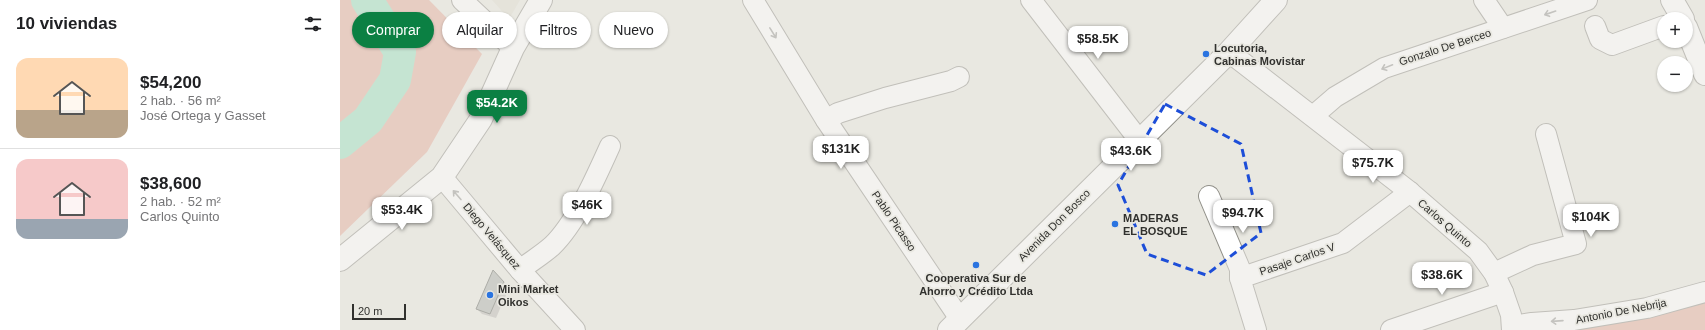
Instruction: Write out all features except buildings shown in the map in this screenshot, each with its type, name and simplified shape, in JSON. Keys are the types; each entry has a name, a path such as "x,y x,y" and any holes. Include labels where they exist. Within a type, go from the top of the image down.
{"main road":[{"path":"517,41 541,0"},
{"name":"Avenida Don Bosco","path":"954,324 1138,140 1229,52 1276,0"},
{"path":"1672,0 1679,12"},
{"path":"1693,44 1705,74"},
{"path":"340,260 442,177 481,119 513,48"}],"street":[{"path":"462,0 475,12"},
{"name":"Pablo Picasso","path":"753,0 826,120 954,324"},
{"path":"1031,0 1138,140"},
{"path":"1484,0 1503,28"},
{"name":"Gonzalo De Berceo","path":"1313,116 1335,97 1384,68 1587,0"},
{"path":"1595,26 1600,40 1612,45 1657,29"},
{"name":"Carlos Quinto","path":"1229,52 1410,192 1478,251 1494,273 1503,292 1511,315 1512,328"},
{"path":"826,120 838,113 885,98 951,81 959,77"},
{"path":"1494,273 1533,255 1576,244 1546,134"},
{"path":"520,270 552,246 569,225 610,146"},
{"name":"Diego Velásquez","path":"442,177 520,270 575,330"},
{"name":"Pasaje Carlos V","path":"1240,278 1343,243 1410,192"},
{"path":"1209,196 1240,269 1240,278 1256,330"},
{"path":"1391,330 1503,292"},
{"name":"Antonio De Nebrija","path":"1512,328 1532,323 1574,320 1647,308 1705,292"}],"highlighted area":[{"path":"1165,104 1241,144 1261,233 1206,275 1147,254 1118,185"}],"shaded area":[{"path":"340,0 429,0 442,13 442,48 476,48 482,54 427,152 340,236"},
{"path":"492,0 520,0 513,12 503,12"},
{"path":"1705,302 1705,330 1564,330 1653,315"}],"waterway":[{"path":"340,143 368,120 395,80 400,52 367,0"}],"place":[{"name":"Locutoria, Cabinas Movistar","path":"1206,54"},
{"name":"MADERAS EL BOSQUE","path":"1115,224"},
{"name":"Cooperativa Sur de Ahorro y Crédito Ltda","path":"976,265"},
{"name":"Mini Market Oikos","path":"490,295"}]}
